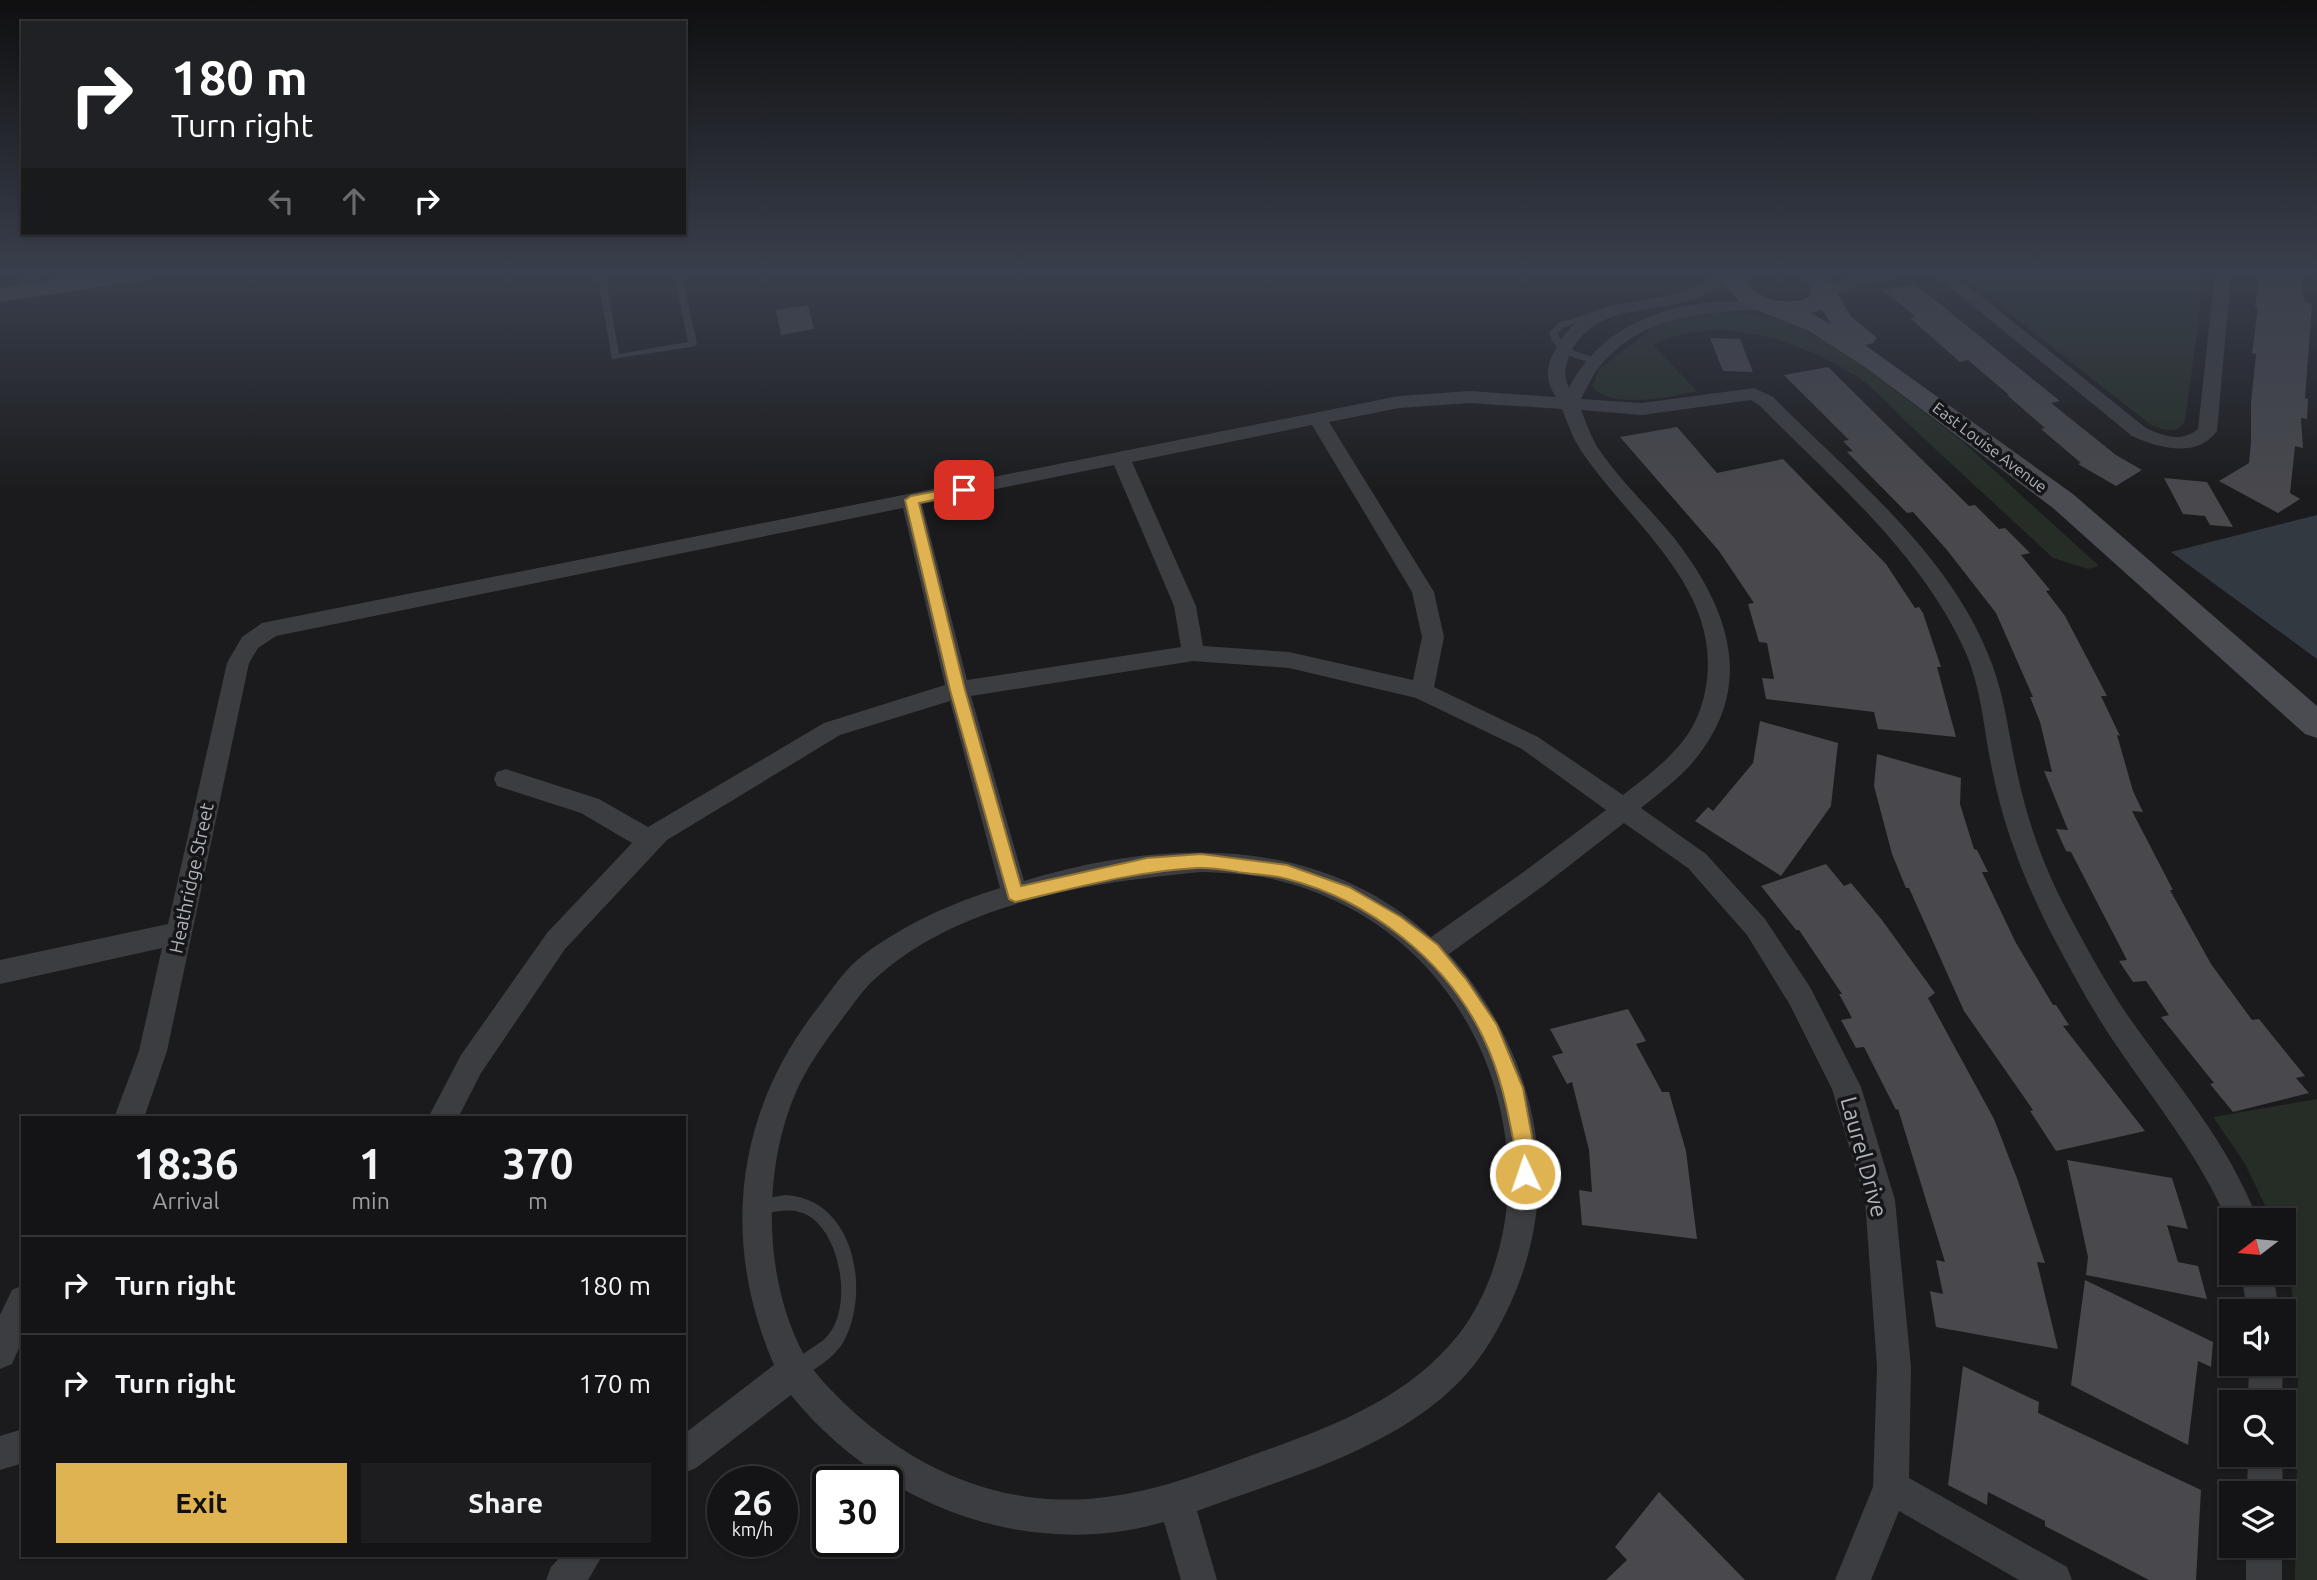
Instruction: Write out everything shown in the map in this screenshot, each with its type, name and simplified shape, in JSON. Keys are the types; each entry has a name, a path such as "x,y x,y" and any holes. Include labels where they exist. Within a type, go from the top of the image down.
{"street":[{"path":"1432,951 1626,808 1682,760 1699,738 1716,696 1718,650 1706,606 1680,561 1580,436 1569,404 1559,390 1556,375 1567,347"},
{"path":"1569,404 1595,360 1610,347"},
{"name":"East Louise Avenue","path":"1850,347 2063,501 2314,723"},
{"name":"East Louise Avenue","path":"1879,347 1930,379 1969,408 2031,464 2063,501"},
{"path":"2033,347 2139,432 2162,442 2197,442 2207,431 2216,347"},
{"path":"1015,894 958,690 911,500 1399,402 1470,397 1642,409 1754,394 1766,401 1915,555 1958,617 1976,652 1989,687 2015,816 2036,876 2089,978 2208,1152 2238,1208"},
{"path":"1318,419 1423,592 1433,637 1422,691"},
{"path":"1121,459 1185,606 1193,653"},
{"name":"Heathridge Street","path":"130,1116 153,1051 238,663 252,639 287,625 911,500"},
{"name":"Laurel Drive","path":"444,1116 471,1064 556,941 658,832 832,729 958,690 1193,653 1289,660 1422,691 1530,743 1626,808 1697,861 1756,927 1800,996 1846,1087 1880,1200 1894,1367 1891,1487 1853,1580"},
{"path":"506,779 590,806 650,841"},
{"path":"1201,860 1287,872 1343,892 1395,922 1432,951 1460,985 1490,1031 1514,1088 1525,1153 1524,1215 1504,1285 1474,1340 1436,1381 1376,1424 1283,1462 1176,1500 1115,1515 1061,1517 1013,1512 956,1498 908,1476 864,1447 793,1372 764,1284 756,1206 760,1168 772,1116 791,1070 815,1032 869,966 943,920 1015,894 1147,865 1201,860"},
{"path":"0,972 179,933"},
{"path":"0,1352 21,1305"},
{"path":"686,1454 793,1372"},
{"path":"0,1453 21,1447"},
{"path":"1891,1487 2054,1580"},
{"path":"1176,1500 1199,1580"},
{"path":"564,1580 583,1557"},
{"path":"2264,1558 2264,1580"}],"lane":[{"path":"613,347 615,357 677,347"},
{"path":"1565,350 1595,360"},
{"path":"756,1206 796,1203 811,1209 826,1221 839,1242 848,1268 849,1294 844,1321 837,1338 793,1372"}],"shaded area":[{"path":"1628,347 1655,347 1697,391 1642,400 1612,398 1593,386 1599,369"},
{"path":"1796,347 1834,347 1850,356 1963,442 2099,566 2088,569 2053,558 1871,387 1831,362"},
{"path":"2052,347 2195,347 2185,422 2178,428 2169,430 2151,425"},
{"path":"2317,515 2317,659 2171,552"},
{"path":"2317,1099 2317,1580 2295,1580 2298,1348 2296,1299 2293,1299 2291,1285 2296,1285 2296,1208 2266,1208 2244,1162 2213,1117"}],"building":[{"path":"1713,347 1743,347 1753,372 1723,371"},
{"path":"1943,347 1993,347 2060,401 2051,403 2116,455 2142,470 2116,486 2078,464 2081,463 2041,429 2045,428 2009,395 1968,360 1960,362"},
{"path":"2253,347 2309,347 2305,398 2308,399 2307,419 2301,418 2303,448 2295,446 2290,493 2300,499 2278,513 2219,481 2249,463 2256,354 2252,353"},
{"path":"1828,367 1969,506 1975,505 1999,529 2005,528 2030,553 2021,555 2050,590 2046,591 2065,616 2107,696 2101,696 2120,736 2117,735 2133,791 2143,812 2132,811 2173,890 2170,890 2211,964 2252,1020 2259,1019 2305,1076 2296,1078 2309,1093 2233,1112 2210,1084 2214,1083 2161,1017 2169,1015 2146,981 2133,982 2119,961 2127,960 2071,852 2066,851 2056,829 2068,830 2044,771 2052,772 2040,722 2030,697 2033,697 1996,613 1947,550 1913,512 1907,513 1847,452 1853,451 1843,441 1849,440 1784,375"},
{"path":"1677,427 1717,473 1783,459 1886,564 1915,608 1919,607 1923,613 1941,667 1937,667 1956,737 1878,729 1874,712 1766,699 1762,678 1774,679 1767,643 1759,642 1748,604 1754,603 1719,551 1620,437"},
{"path":"2164,478 2207,482 2233,527 2210,525 2205,516 2183,514"},
{"path":"1760,721 1838,743 1831,806 1781,876 1695,821 1708,807 1713,811 1753,763"},
{"path":"1877,754 1961,778 1960,804 1974,849 1988,872 1982,872 2016,943 2053,1005 2056,1005 2069,1025 2063,1026 2145,1131 2056,1151 2030,1111 2033,1110 1964,1011 1909,888 1906,888 1892,854 1874,786"},
{"path":"1826,864 1844,886 1851,883 1882,920 1935,993 1928,998 1994,1119 2018,1181 2045,1263 2037,1262 2058,1349 1936,1327 1930,1291 1943,1294 1936,1260 1945,1262 1898,1109 1896,1110 1864,1047 1856,1048 1841,1020 1852,1018 1839,994 1842,994 1799,930 1796,930 1761,886"},
{"path":"1628,1009 1646,1041 1636,1044 1662,1092 1669,1092 1686,1151 1697,1239 1582,1225 1579,1190 1592,1192 1589,1150 1572,1082 1567,1084 1552,1056 1563,1053 1550,1029"},
{"path":"2067,1160 2172,1178 2188,1229 2167,1225 2178,1262 2198,1266 2207,1299 2086,1275 2088,1257"},
{"path":"2085,1280 2213,1342 2211,1367 2198,1361 2188,1445 2071,1385"},
{"path":"1963,1366 2039,1402 2038,1413 2201,1490 2196,1580 2149,1580 2045,1526 2045,1521 1988,1492 1987,1505 1948,1485"},
{"path":"1659,1492 1745,1580 1606,1580 1627,1560 1615,1547"}],"route":[{"path":"964,490 911,500 958,690 1015,894 1147,865 1201,860 1287,872 1343,892 1395,922 1432,951 1460,985 1490,1031 1514,1088 1525,1153 1525,1174"}]}
